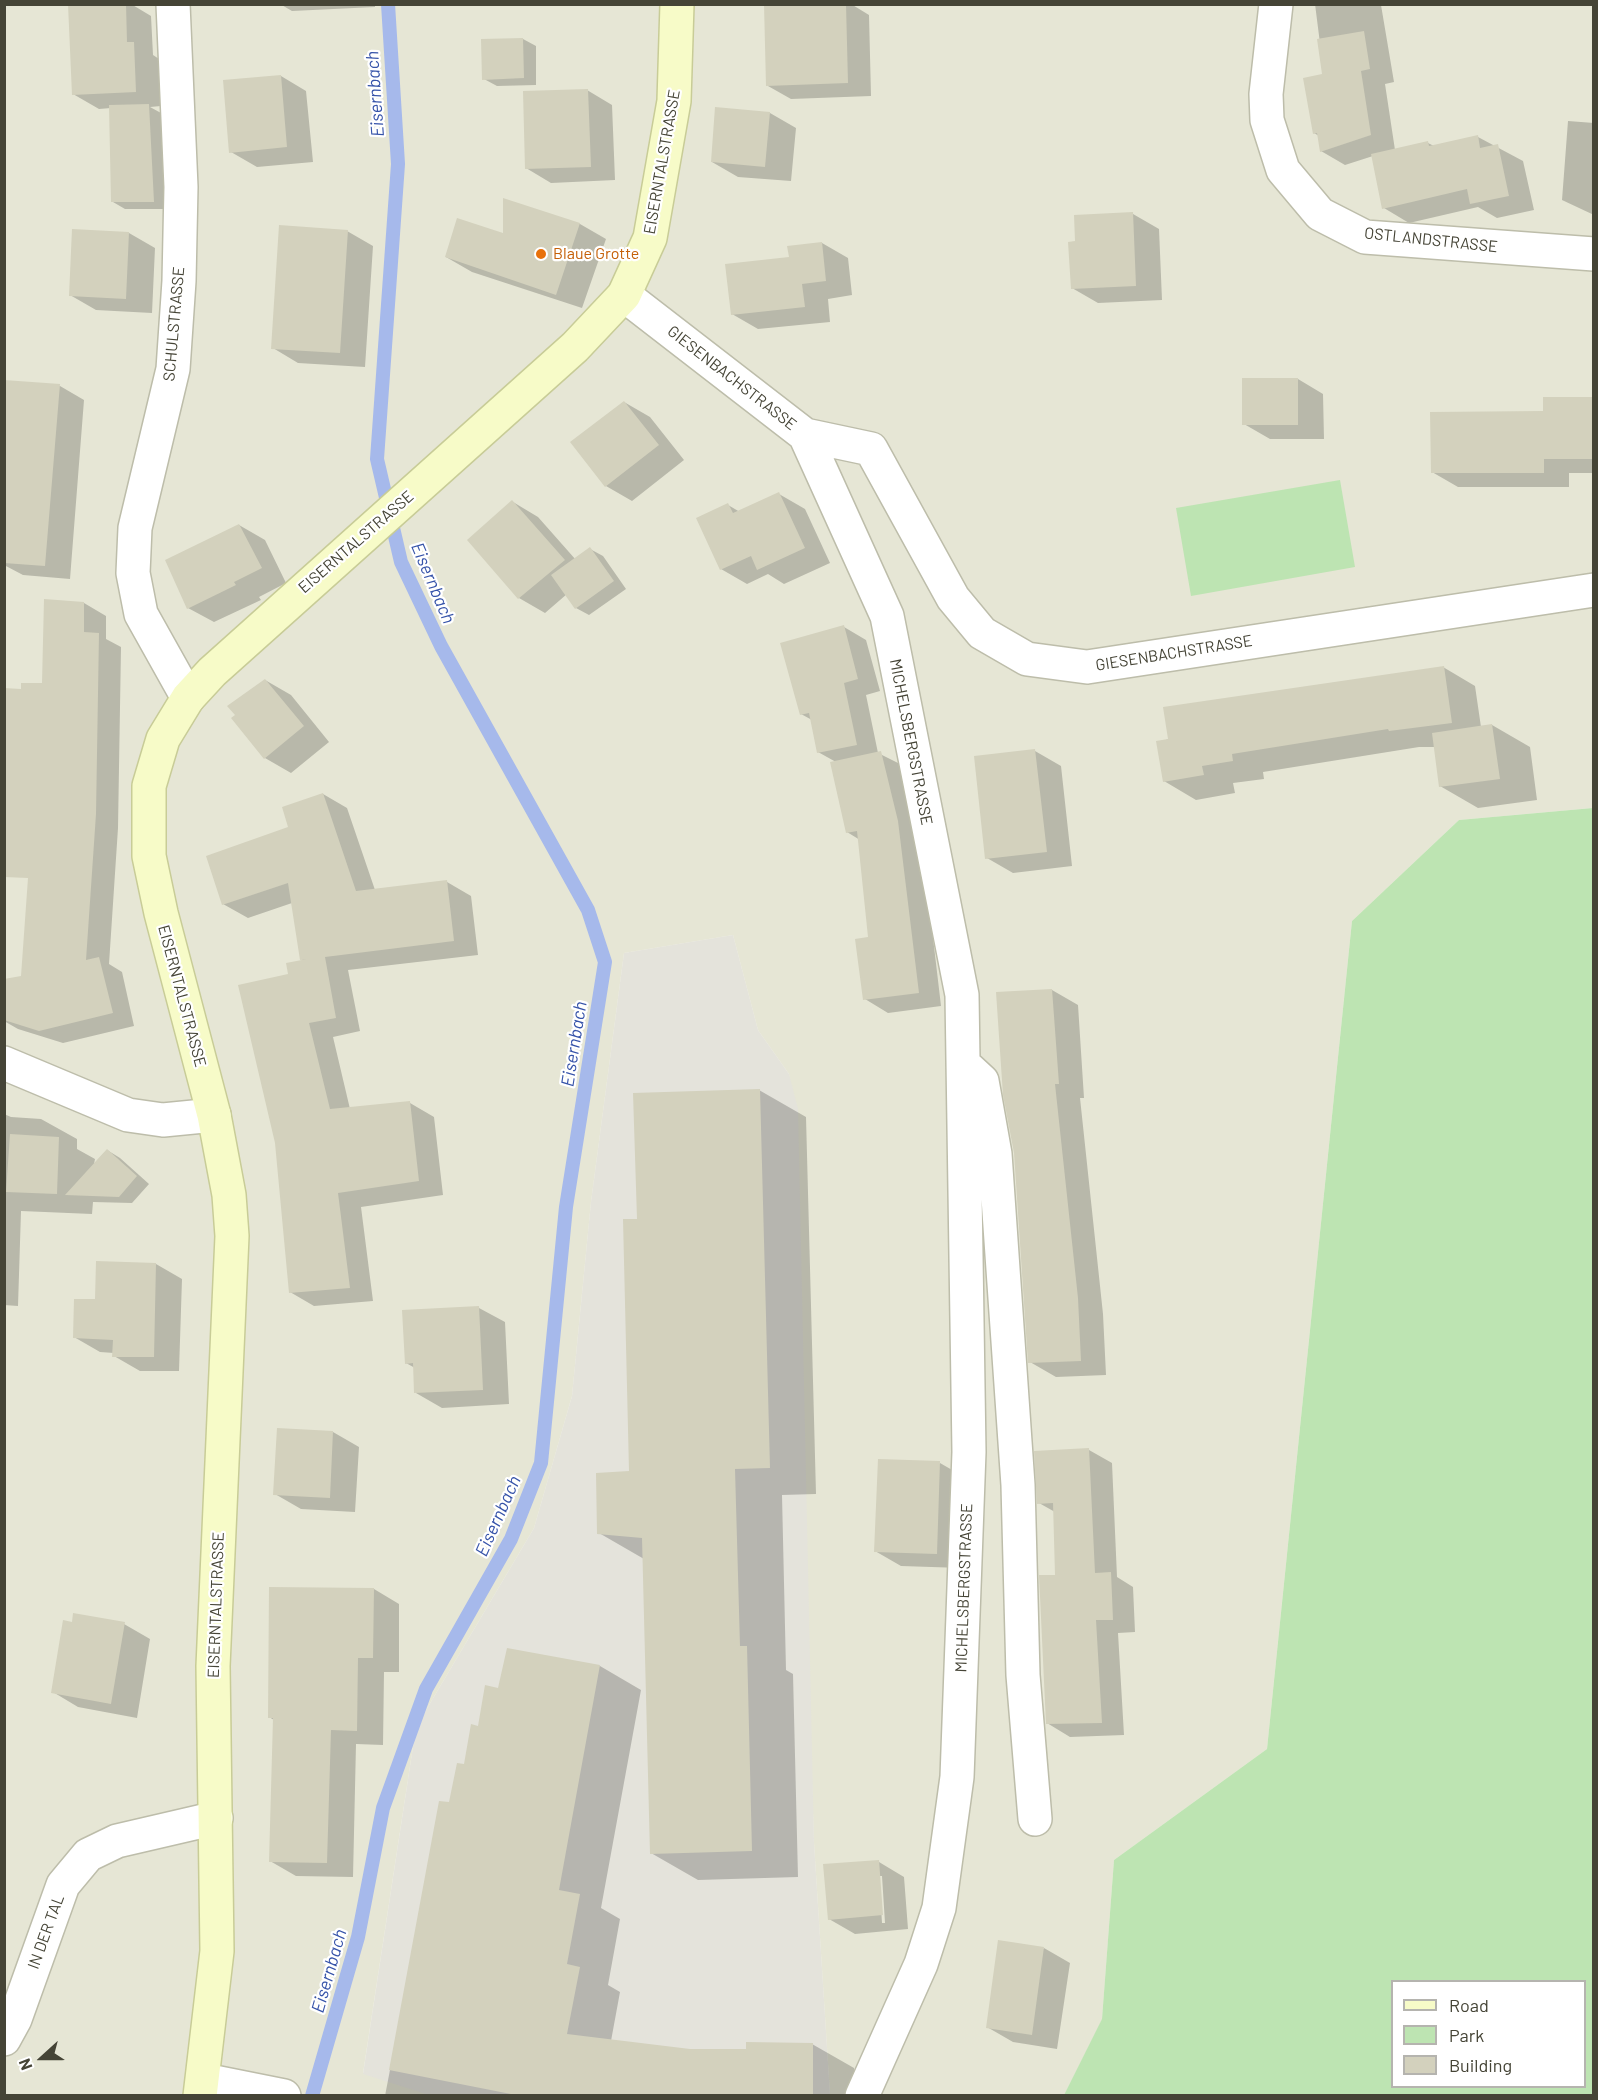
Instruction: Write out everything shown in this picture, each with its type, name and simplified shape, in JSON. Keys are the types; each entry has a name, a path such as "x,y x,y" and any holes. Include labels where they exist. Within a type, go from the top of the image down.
{"main road":[{"name":"EISERNTALSTRASSE","path":"202,2088 217,1951 213,1666 232,1236 229,1195 214,1115 148,856 149,786 163,739 188,698 249,636 575,347 624,295 650,238 652,228 674,101 677,4"}],"street":[{"name":"SCHULSTRASSE","path":"173,4 180,187 179,281 174,369 135,528 133,573 141,614 188,698"},
{"name":"OSTLANDSTRASSE","path":"1276,4 1266,94 1268,120 1283,170 1320,214 1365,237 1593,254"},
{"name":"GIESENBACHSTRASSE","path":"624,295 805,435 871,449 953,598 982,633 1027,659 1087,667 1593,590"},
{"name":"MICHELSBERGSTRASSE","path":"805,435 886,616 962,995 969,1452 957,1777 939,1908 921,1964 862,2096"},
{"path":"4,1063 128,1115 163,1120 214,1115"},
{"path":"963,1063 982,1081 995,1154 1020,1529 1023,1675 1035,1819"},
{"name":"IN DER TAL","path":"4,2039 15,2019 63,1885 88,1855 117,1841 216,1818"},
{"path":"202,2088 285,2096"}],"shaded area":[{"path":"5,5 1593,5 1593,808 1459,820 1352,921 1267,1749 1114,1860 1102,2020 1064,2095 830,2095 814,1843 789,1074 758,1030 733,935 624,953 591,1202 572,1396 534,1528 416,1727 363,2073 432,2095 5,2096"},
{"path":"733,935 758,1030 789,1074 798,1109 814,1843 830,2095 432,2096 363,2074 416,1727 534,1528 572,1396 591,1202 624,953"}],"green space":[{"path":"1340,480 1355,567 1191,596 1176,508"},
{"path":"1593,808 1593,2095 1064,2095 1102,2019 1114,1860 1267,1749 1352,921 1459,820"}],"building":[{"path":"68,4 126,4 127,42 134,42 136,92 72,95"},
{"path":"764,4 846,4 848,83 766,86"},
{"path":"1364,31 1370,69 1361,71 1371,135 1320,152 1317,133 1313,134 1303,78 1322,74 1317,39"},
{"path":"523,38 524,78 482,80 481,39"},
{"path":"281,75 287,147 229,153 223,80"},
{"path":"588,89 591,167 525,169 523,91"},
{"path":"149,104 154,202 111,202 109,105"},
{"path":"715,107 770,112 765,167 711,162"},
{"path":"1478,135 1480,148 1498,144 1509,196 1470,204 1467,189 1382,209 1371,154 1428,141 1429,146"},
{"path":"503,198 580,223 556,295 445,257 457,218 503,233"},
{"path":"1133,212 1136,286 1071,289 1068,242 1075,241 1074,215"},
{"path":"279,225 348,230 340,353 271,349"},
{"path":"72,229 129,232 126,299 69,296"},
{"path":"822,242 826,281 802,284 805,307 731,315 725,264 789,257 787,246"},
{"path":"1242,378 1298,378 1298,425 1242,425"},
{"path":"4,380 60,384 45,566 4,563"},
{"path":"1543,397 1593,397 1593,459 1544,459 1544,473 1431,473 1430,412 1543,411"},
{"path":"624,401 659,445 605,487 570,442"},
{"path":"779,492 805,548 757,570 751,556 720,570 696,518 728,503 733,513"},
{"path":"512,500 565,560 518,599 467,540"},
{"path":"239,524 262,568 234,582 236,585 187,609 165,560"},
{"path":"590,547 614,581 575,609 551,575"},
{"path":"44,599 84,602 84,632 99,633 96,814 86,960 99,957 113,1013 39,1031 4,1020 4,979 21,976 28,878 4,877 4,688 21,689 21,683 42,683"},
{"path":"844,625 858,679 844,683 857,745 817,753 809,713 800,715 780,643"},
{"path":"1444,666 1452,723 1389,731 1388,729 1232,754 1233,761 1202,766 1204,775 1163,782 1156,741 1168,739 1163,707"},
{"path":"265,679 304,726 264,759 231,718 235,715 227,706"},
{"path":"1492,724 1500,779 1439,787 1432,733"},
{"path":"1035,749 1047,852 985,859 974,756"},
{"path":"881,751 898,821 919,993 863,1000 855,939 868,937 857,831 846,833 830,762"},
{"path":"323,793 356,891 447,880 454,941 325,957 336,1018 309,1023 330,1109 410,1101 419,1181 338,1193 350,1288 289,1293 275,1143 238,985 288,974 286,963 307,959 300,960 288,883 222,905 206,856 288,827 282,807"},
{"path":"1052,989 1059,1084 1055,1084 1078,1298 1081,1361 1028,1363 1014,1153 1003,1095 996,992"},
{"path":"760,1089 770,1468 735,1469 740,1646 747,1646 752,1851 650,1854 642,1538 597,1534 596,1473 629,1471 623,1219 637,1219 633,1093"},
{"path":"10,1134 59,1137 57,1194 6,1192"},
{"path":"107,1149 137,1176 119,1197 65,1195"},
{"path":"96,1261 156,1263 154,1357 112,1357 113,1340 73,1338 74,1299 95,1299"},
{"path":"479,1306 483,1390 414,1393 413,1363 405,1364 402,1310"},
{"path":"277,1428 333,1431 330,1498 273,1495"},
{"path":"1089,1448 1095,1573 1111,1572 1113,1620 1096,1620 1102,1723 1046,1724 1039,1575 1055,1575 1053,1503 1037,1504 1034,1451"},
{"path":"878,1459 940,1461 937,1554 874,1552"},
{"path":"269,1587 374,1588 373,1658 358,1658 357,1731 331,1730 327,1863 269,1862 273,1718 268,1718"},
{"path":"73,1613 125,1622 111,1704 51,1693 63,1620 72,1622"},
{"path":"507,1648 600,1665 559,1890 580,1894 567,1964 580,1967 567,2034 690,2049 746,2049 746,2042 813,2043 813,2096 521,2096 389,2070 439,1801 449,1802 457,1763 464,1764 471,1724 478,1726 485,1685 498,1688"},
{"path":"879,1860 883,1915 828,1920 823,1864"},
{"path":"998,1940 1044,1947 1032,2035 986,2028"}],"waterway":[{"name":"Eisernbach","path":"312,2096 358,1937 383,1808 426,1689 511,1539 541,1463 566,1207 605,962 588,910 441,646 401,562 377,459 398,164 388,4"}],"place":[{"name":"Blaue Grotte","path":"541,254"}]}
